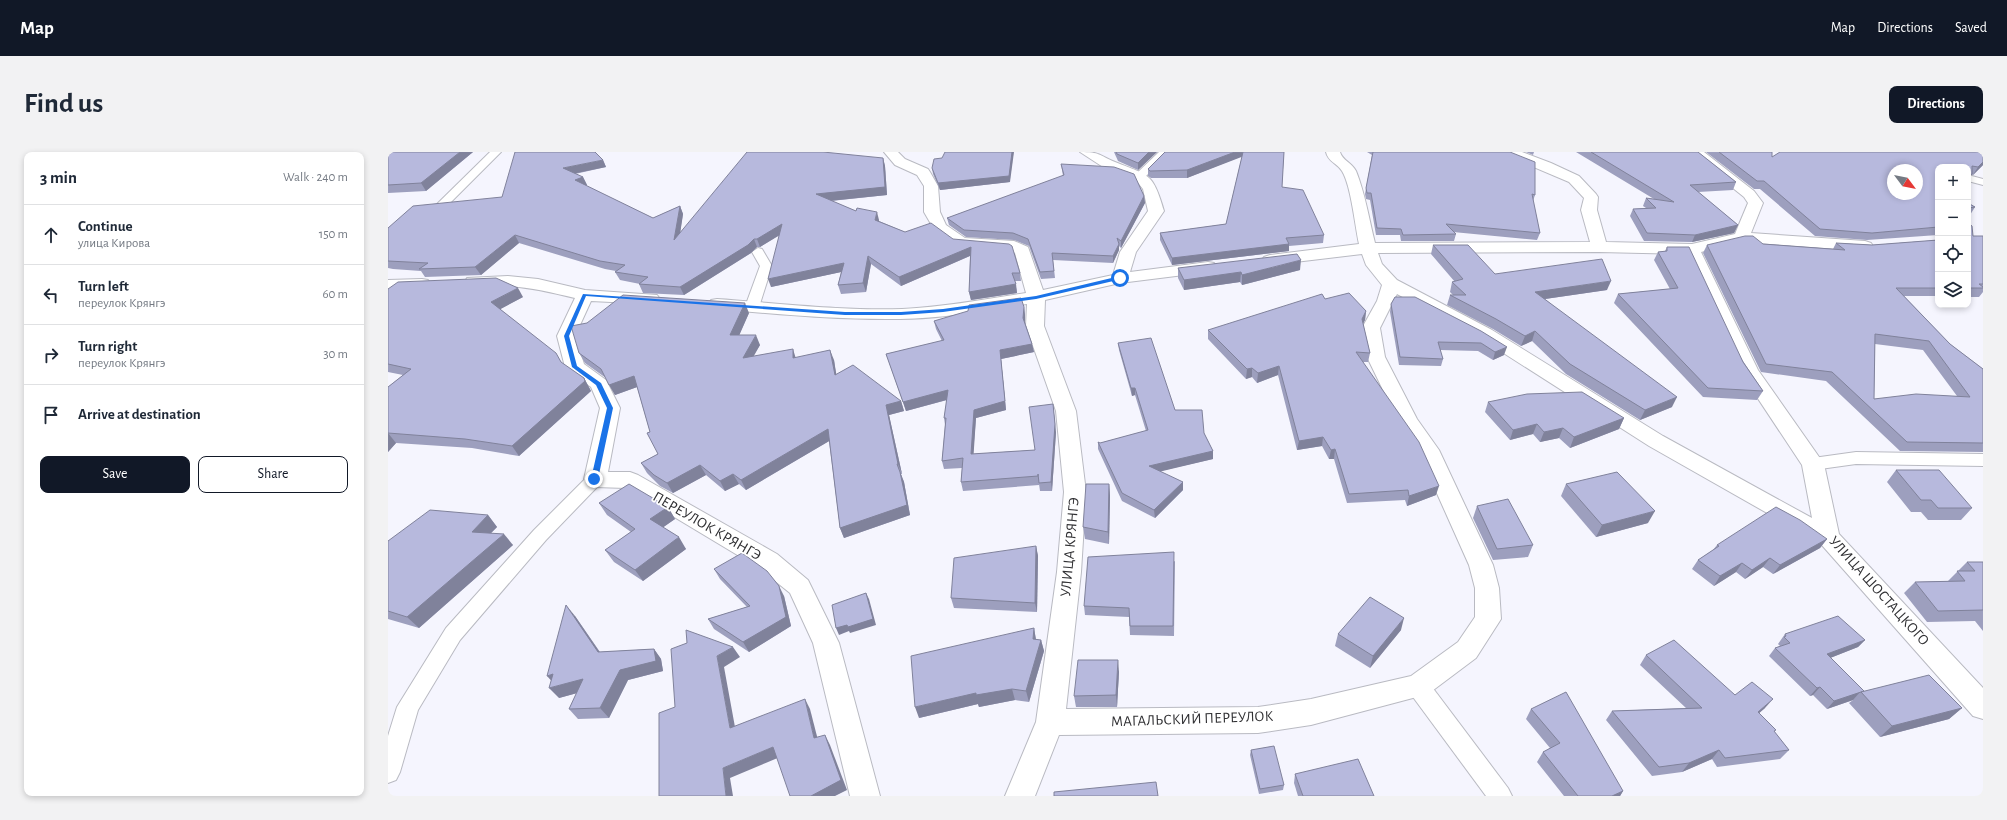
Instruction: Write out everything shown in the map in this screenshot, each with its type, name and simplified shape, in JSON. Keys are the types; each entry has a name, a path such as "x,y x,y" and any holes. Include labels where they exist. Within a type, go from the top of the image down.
{"street":[{"name":"УЛИЦА КРЯНГЭ","path":"891,152 900,162 923,172 931,186 932,212 940,228 961,243 1014,246 1022,250 1036,297 1035,326 1066,411 1075,492 1069,572 1050,722 1020,796"},
{"path":"1086,152 1108,164 1140,176 1150,188 1156,211 1128,252 1120,278"},
{"path":"1333,152 1334,157 1348,169 1355,189 1368,248 1374,265 1391,284 1486,334 1656,441 1828,538"},
{"path":"1510,152 1574,179 1591,197 1589,210 1599,247"},
{"path":"1695,152 1749,194 1756,203 1741,237"},
{"path":"1252,262 1368,248 1599,247 1692,249 1741,237 1867,247 1880,246"},
{"name":"УЛИЦА ШОСТАЦКОГО","path":"1692,249 1749,370 1813,464 1828,538 1983,707"},
{"path":"704,303 845,313 901,314 943,311 1036,297 1120,278 1221,266"},
{"path":"460,283 508,281 538,284 584,295 664,300"},
{"path":"388,285 436,284"},
{"name":"МАГАЛЬСКИЙ ПЕРЕУЛОК","path":"1050,722 1258,720 1311,712 1418,686 1467,650 1488,619 1487,588 1480,565 1428,450 1408,421 1376,357 1371,328 1386,301 1391,284"},
{"path":"584,295 566,336 574,367 599,384 610,408 594,479"},
{"name":"ПЕРЕУЛОК КРЯНГЭ","path":"594,479 630,480 768,562 799,587 826,643 865,796"}],"lane":[{"path":"438,209 496,152"},
{"path":"1140,176 1165,152"},
{"path":"1971,179 1983,182"},
{"path":"752,307 763,280 766,266 758,252"},
{"path":"1813,464 1856,458 1983,460"},
{"path":"388,772 408,707 453,634 540,535 594,479"},
{"path":"1418,686 1500,796"}],"building":[{"path":"388,152 460,152 421,183 388,185"},
{"path":"515,152 595,152 603,160 563,168 583,177 575,180 653,218 680,206 674,240 747,152 823,152 883,158 885,187 816,194 856,211 857,208 877,212 875,220 905,232 931,223 953,239 1009,244 1012,246 1020,273 1012,273 1016,284 969,292 971,247 899,277 868,256 863,283 838,285 844,263 768,279 782,224 757,239 754,239 748,245 680,287 639,284 648,277 615,272 625,265 600,261 515,235 475,267 419,269 428,263 388,261 388,228 413,206 502,197"},
{"path":"945,152 1012,152 1009,176 938,183 932,168 934,159 942,158"},
{"path":"1116,152 1149,152 1138,163 1117,154"},
{"path":"1165,152 1235,152 1187,170 1150,171 1148,169"},
{"path":"1243,152 1284,152 1282,187 1303,190 1324,235 1286,238 1289,244 1172,258 1160,233 1226,224"},
{"path":"1373,152 1510,152 1535,162 1535,195 1532,194 1540,233 1446,224 1456,234 1403,235 1401,229 1377,228 1371,193 1367,193 1366,188"},
{"path":"1591,152 1698,152 1736,182 1690,185 1738,225 1695,235 1647,233 1633,209 1656,208 1646,198 1674,202"},
{"path":"1719,152 1772,152 1772,157 1780,152 1983,152 1983,162 1978,167 1972,166 1971,175 1971,164 1935,164 1935,227 1872,233 1820,229 1764,181 1757,181"},
{"path":"1061,164 1114,167 1134,174 1144,196 1121,241 1117,238 1119,244 1113,256 1052,253 1054,271 1040,272 1028,239 1013,233 964,230 947,218 1064,175"},
{"path":"1971,225 1973,236 1983,236 1983,284 1979,284 1983,288 1971,288"},
{"path":"1745,236 1753,236 1763,244 1845,250 1836,243 1872,245 1935,240 1935,288 1896,288 1950,344 1983,369 1983,443 1907,442 1832,372 1766,364 1707,245","holes":["1875,334 1929,341 1970,397 1916,394 1874,399"]},
{"path":"1433,245 1468,245 1495,274 1602,259 1611,281 1535,292 1677,397 1645,410 1570,364 1535,331 1525,336 1450,295 1466,295 1452,282 1463,279"},
{"path":"1667,247 1689,247 1743,362 1763,391 1708,388 1618,294 1678,288 1658,252 1667,251"},
{"path":"1297,254 1301,260 1242,275 1241,272 1184,280 1178,268"},
{"path":"496,278 518,288 491,302 556,353 561,362 584,378 585,381 512,446 465,439 388,433 388,387 411,369 388,364 388,289 398,282"},
{"path":"1349,293 1366,311 1362,319 1370,353 1356,352 1419,442 1439,486 1409,496 1408,490 1349,494 1335,449 1331,450 1323,437 1299,441 1279,366 1258,373 1252,368 1247,369 1208,330 1322,294 1325,299"},
{"path":"623,295 745,303 730,335 756,335 743,358 793,349 793,358 830,350 835,375 853,365 901,401 886,405 897,464 907,505 840,528 828,429 741,480 733,474 720,481 700,465 667,483 654,475 641,463 658,454 647,433 650,432 634,376 609,385 601,369 579,353 571,326 587,323"},
{"path":"1395,297 1415,297 1481,331 1507,347 1495,352 1481,343 1438,342 1443,359 1400,357 1391,304"},
{"path":"1021,298 1024,307 1023,318 1032,344 1000,350 1005,401 974,410 971,454 1035,450 1029,407 1053,404 1055,424 1051,482 1039,483 1038,474 1038,476 961,482 963,458 942,461 946,418 944,418 948,390 903,402 886,354 944,340 934,321 968,311 969,305"},
{"path":"1151,338 1175,410 1202,410 1204,433 1213,451 1149,466 1183,482 1154,510 1122,493 1098,442 1100,443 1148,430 1135,388 1131,388 1118,343"},
{"path":"1582,392 1624,418 1574,437 1563,428 1544,432 1537,424 1513,430 1488,402 1527,394"},
{"path":"1896,470 1939,470 1972,508 1938,508 1931,500 1921,500"},
{"path":"1617,472 1655,511 1602,525 1566,484"},
{"path":"629,484 668,507 650,519 679,537 635,570 605,550 635,529 599,503"},
{"path":"1086,484 1109,484 1108,532 1083,527"},
{"path":"1508,499 1533,545 1497,549 1477,506"},
{"path":"1776,507 1800,520 1827,539 1780,565 1770,558 1752,570 1742,563 1720,576 1698,560 1719,546 1717,545"},
{"path":"430,510 488,515 472,532 504,534 407,617 388,611 388,541"},
{"path":"1036,546 1035,603 951,598 954,558"},
{"path":"1174,552 1173,626 1130,626 1129,608 1084,606 1088,557"},
{"path":"742,553 767,571 779,586 786,617 743,642 708,619 750,606 714,569"},
{"path":"1967,562 1983,562 1983,610 1938,611 1915,582 1965,581 1957,571 1975,571"},
{"path":"866,593 873,619 848,627 847,625 836,628 832,605"},
{"path":"1370,597 1404,618 1373,656 1338,634"},
{"path":"566,605 598,652 654,649 656,661 620,670 600,708 569,709 583,679 549,688 553,674 547,676"},
{"path":"1838,616 1865,640 1827,654 1864,691 1834,701 1820,687 1817,688 1775,648 1790,643 1784,637 1786,636 1785,634"},
{"path":"1034,628 1033,639 1041,640 1026,691 1012,689 976,695 976,693 915,707 911,656"},
{"path":"686,630 733,647 717,656 730,728 805,699 814,738 825,735 841,780 811,796 790,796 773,747 723,768 726,796 659,796 659,713 675,707 671,649 687,643"},
{"path":"1674,640 1735,695 1752,682 1773,699 1758,712 1776,730 1774,731 1789,750 1725,758 1719,750 1689,763 1659,767 1612,711 1702,708 1646,655"},
{"path":"1078,660 1118,660 1116,695 1074,696"},
{"path":"1929,675 1962,708 1892,726 1861,692"},
{"path":"1566,692 1623,791 1612,796 1578,796 1543,752 1560,743 1531,709"},
{"path":"1274,746 1284,785 1260,789 1251,750"},
{"path":"1358,759 1374,796 1303,796 1295,774"},
{"path":"1156,782 1158,796 1054,796 1054,792"}],"route":[{"path":"594,479 610,408 599,384 574,367 566,336 584,295 845,313 901,314 943,311 1036,297 1120,278"}]}
